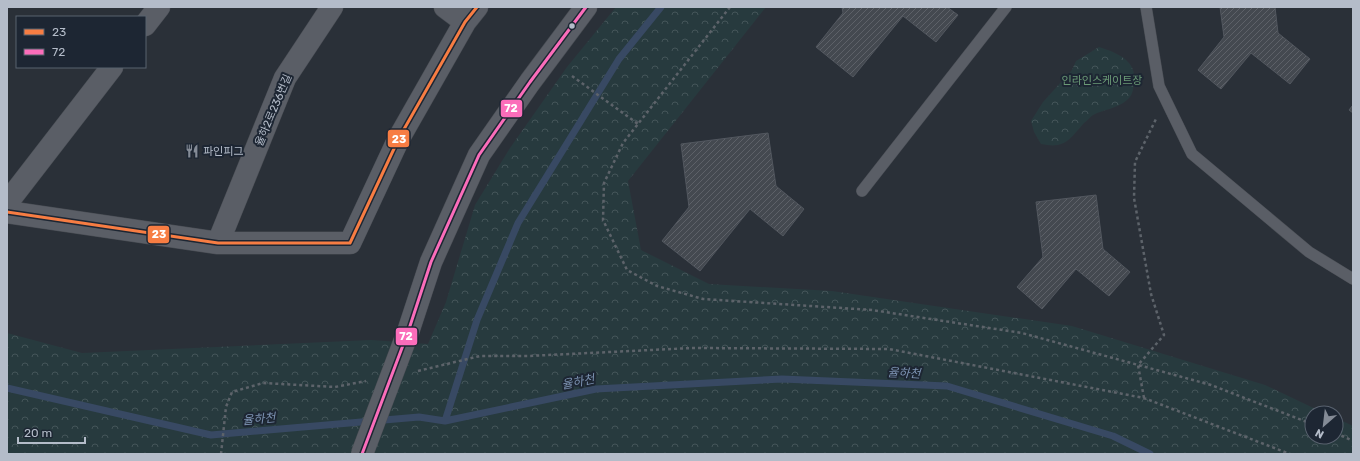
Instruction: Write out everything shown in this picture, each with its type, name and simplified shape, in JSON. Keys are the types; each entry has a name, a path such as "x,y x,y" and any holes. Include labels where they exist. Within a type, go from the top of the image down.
{"street":[{"path":"146,23 159,7"},
{"name":"율하2로236번길","path":"218,243 285,78 332,7"},
{"path":"7,212 218,243 350,242 399,138 471,15 445,7"},
{"path":"362,454 408,332 431,262 479,155 530,82 586,7"},
{"path":"7,203 111,68"}],"lane":[{"path":"862,191 1006,7"},
{"path":"1146,7 1159,86 1192,154 1308,252 1353,279"}],"path":[{"path":"730,7 623,143 604,183 603,220 627,270 657,286 703,299 872,310 1022,333 1211,385 1304,421"},
{"path":"572,76 638,124"},
{"path":"1138,365 1164,335 1151,294 1136,205 1135,162 1166,100"},
{"path":"410,372 447,365 480,356 528,356 692,348 889,349 1144,398 1290,454"},
{"path":"1138,365 1144,398"},
{"path":"221,454 226,407 232,392 263,383 335,387 373,380"}],"green space":[{"path":"616,7 766,7 628,181 641,250 709,284 832,291 1072,326 1265,385 1307,405 1304,405 1304,445 1344,445 1344,422 1353,426 1353,454 7,454 7,333 82,353 371,340 428,344 446,302 475,205 510,148 567,67"},
{"name":"인라인스케이트장","path":"1099,47 1119,55 1130,64 1133,69 1134,76 1134,87 1131,95 1123,103 1093,115 1066,142 1056,145 1041,144 1034,132 1031,121 1043,102 1072,70 1076,61"}],"building":[{"path":"842,7 947,7 958,15 936,42 903,16 853,77 816,47 843,13"},
{"path":"1220,7 1275,7 1278,33 1310,59 1290,84 1251,53 1221,89 1198,70 1224,37"},
{"path":"1353,105 1353,113 1349,110"},
{"path":"768,133 776,186 804,209 783,236 750,209 700,271 662,241 689,207 681,144"},
{"path":"1096,195 1103,249 1130,272 1109,296 1076,269 1042,309 1017,287 1043,257 1036,202"}],"waterway":[{"path":"445,421 477,320 518,223 619,59 661,7"},
{"name":"율하천","path":"7,388 211,435 419,417 445,421 596,389 782,379 947,386 1113,436 1150,454"}],"transit line":[{"name":"23","path":"7,212 218,243 350,243 399,138 465,22 477,7"},
{"name":"72","path":"362,454 408,332 431,262 479,155 530,82 586,7"}],"place":[{"name":"파인피그","path":"192,151"}]}
